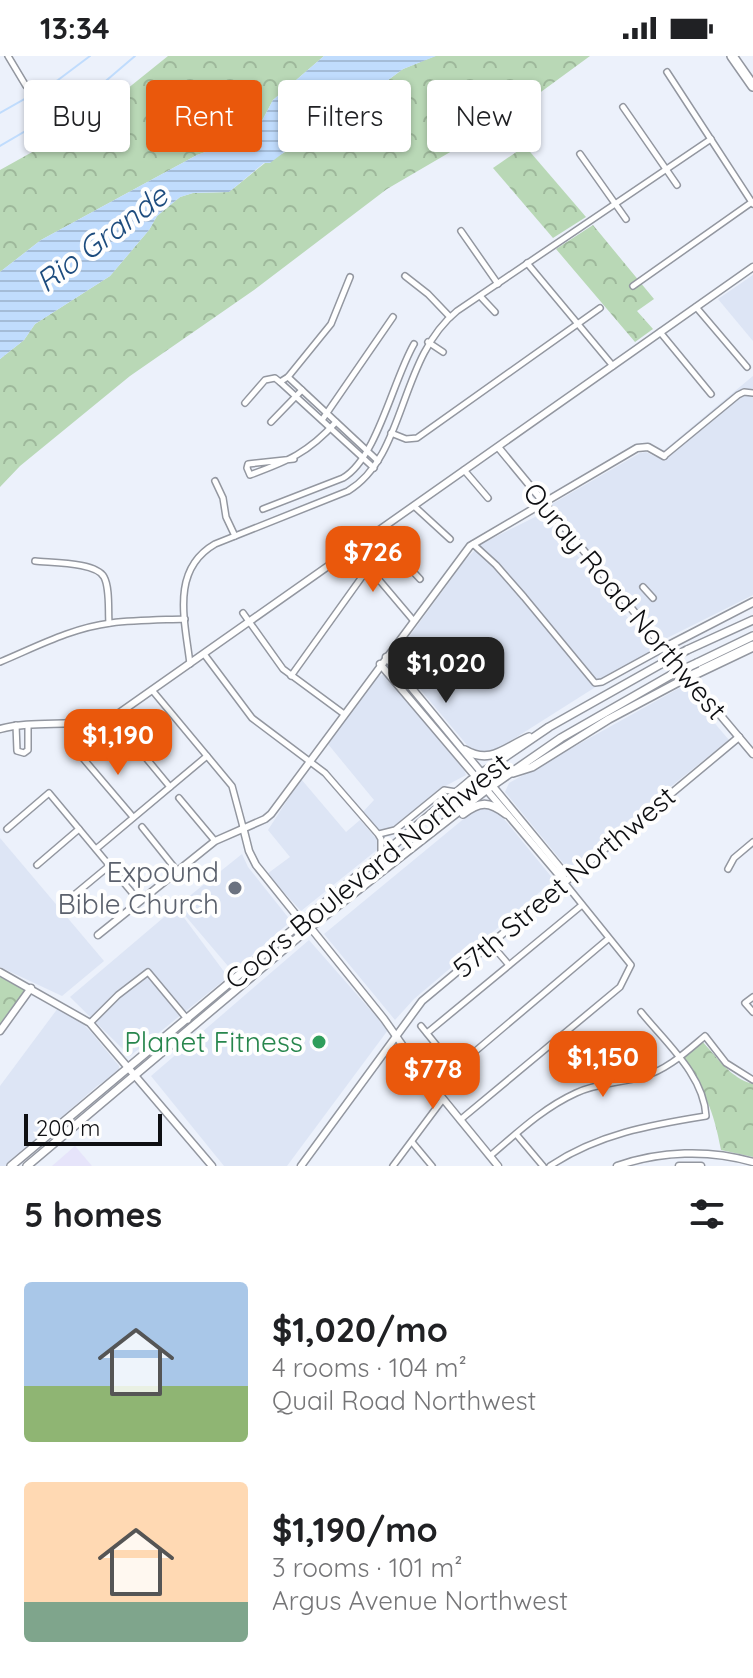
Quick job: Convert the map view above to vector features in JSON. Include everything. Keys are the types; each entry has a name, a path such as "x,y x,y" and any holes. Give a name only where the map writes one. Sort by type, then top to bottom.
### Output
{"highway":[{"path":"732,56 753,86"},
{"path":"688,677 753,646"}],"main road":[{"path":"664,648 753,602"},
{"name":"Coors Boulevard Northwest","path":"11,1166 483,771 549,727 687,650 753,619"},
{"name":"Coors Boulevard Northwest","path":"27,1166 310,927 486,790 589,721 671,675 753,636"},
{"path":"507,775 532,767 609,719 688,677"},
{"path":"465,750 476,757 490,757 549,727"},
{"path":"437,829 481,803 495,806 506,814"},
{"path":"310,927 336,891"},
{"path":"277,956 300,930 301,921"}],"street":[{"path":"8,56 24,83"},
{"path":"633,286 752,203 667,72"},
{"path":"623,107 677,185"},
{"path":"190,664 184,588 192,565 209,548 348,491 376,464 428,342 450,317 711,139"},
{"path":"580,154 626,219"},
{"path":"461,231 498,284"},
{"path":"527,263 613,366"},
{"path":"0,729 115,716 753,267"},
{"path":"405,276 450,317"},
{"path":"280,382 288,377 331,324 350,277"},
{"path":"480,296 495,312"},
{"path":"696,307 747,367"},
{"path":"391,433 406,439 417,438 600,308"},
{"path":"322,420 393,317"},
{"path":"660,332 711,394"},
{"path":"428,342 443,352"},
{"path":"263,509 343,478 366,455 402,365 414,344"},
{"path":"288,377 366,455"},
{"path":"245,403 265,380 275,378 376,464"},
{"path":"271,422 302,390"},
{"path":"98,935 215,841 271,814 472,544 640,447 651,448 664,456 738,395 753,393"},
{"path":"294,459 248,464 247,468 250,475 294,459 336,422"},
{"name":"Ouray Road Northwest","path":"498,447 753,754"},
{"path":"464,470 488,498"},
{"path":"215,481 235,536"},
{"path":"414,506 450,539"},
{"path":"376,532 420,579"},
{"path":"472,544 496,565 590,678 598,683 664,648"},
{"path":"353,549 413,620"},
{"path":"35,561 89,567 101,572 106,583 109,623"},
{"path":"291,676 369,567"},
{"path":"643,587 653,598"},
{"path":"243,613 283,669 344,714"},
{"path":"0,662 60,636 109,623 185,619"},
{"path":"395,645 398,671"},
{"path":"204,654 252,718 325,773 378,834 381,854"},
{"path":"386,657 475,777 631,965 620,987 460,1120"},
{"path":"380,664 483,771 562,870 564,882"},
{"path":"152,690 232,786 249,851 256,865 301,921"},
{"path":"16,725 17,751 24,753 28,750 28,724"},
{"path":"122,729 170,787"},
{"name":"57th Street Northwest","path":"301,1166 422,1001 739,737"},
{"path":"81,756 133,817"},
{"path":"96,849 207,756"},
{"path":"378,834 395,830 444,790 456,792"},
{"path":"7,829 49,793 139,901"},
{"path":"179,798 215,841"},
{"path":"142,827 178,872"},
{"path":"37,865 79,829"},
{"path":"728,869 734,858 753,842"},
{"path":"68,900 109,866"},
{"path":"427,1033 582,905"},
{"path":"310,927 498,1166"},
{"path":"433,1087 608,939"},
{"path":"491,944 509,965"},
{"path":"0,972 90,1023 212,1166"},
{"path":"90,1023 118,995 148,972 194,1027"},
{"path":"0,1031 31,988"},
{"path":"753,997 745,1003 753,1012"},
{"path":"550,1166 609,1135 706,1116 702,1092 641,1012"},
{"path":"421,1026 438,1047"},
{"path":"490,1156 561,1100 600,1084 642,1077 679,1058 705,1036 726,1063 753,1080"},
{"path":"596,1048 594,1056 600,1084"},
{"path":"393,1166 443,1099"},
{"path":"516,1134 543,1166"},
{"path":"411,1142 432,1166"},
{"path":"617,1166 651,1157 693,1153 723,1155 753,1162"},
{"path":"679,1166 701,1166"}],"shaded area":[{"path":"753,275 753,341 718,299"},
{"path":"753,376 753,595 665,639 622,593 552,509 552,504 640,453 646,452 656,457"},
{"path":"543,513 654,650 496,750 489,753 472,751 398,663 398,652 465,560 481,544"},
{"path":"385,674 463,767 466,775 438,790 395,828 382,831 375,828 362,813 374,800 328,744 374,678"},
{"path":"683,686 729,740 568,869 505,792 509,783"},
{"path":"301,779 346,832 360,820 380,843 378,849 301,911 267,874 290,857 268,830"},
{"path":"487,807 500,814 554,880 414,999 395,1020 324,934 472,812"},
{"path":"0,838 104,961 62,996 0,967"},
{"path":"242,854 248,867 291,921 233,972 177,906"},
{"path":"176,907 228,977 130,1056 70,997"},
{"path":"309,940 388,1030 287,1166 224,1166 151,1076"},
{"path":"58,1008 74,1015 91,1032 119,1066 119,1072 97,1086 6,1166 0,1166 0,1086"},
{"path":"75,1146 92,1166 52,1166"}],"green space":[{"path":"168,56 324,56 296,80 278,80 278,96 262,121 262,80 146,80 146,152 205,152 41,240 0,272 0,170 32,152 130,152 130,87"},
{"path":"435,56 590,56 541,92 541,80 427,80 427,152 450,152 387,189 254,290 130,376 20,466 0,487 0,359 24,340 35,324 110,276 157,216 180,197 193,193 229,192 265,163 285,152 411,152 411,80 388,80 403,69"},
{"path":"516,152 530,152 586,217 553,238 493,168"},
{"path":"593,225 654,299 637,311 653,329 635,342 556,249"},
{"path":"0,977 25,990 0,1024"},
{"path":"702,1041 731,1072 753,1084 753,1157 721,1150 707,1101 682,1057"}],"water":[{"name":"Rio Grande","path":"324,56 436,56 403,69 388,80 296,80"},
{"name":"Rio Grande","path":"278,96 278,152 284,152 270,163 264,163 229,192 193,193 180,197 157,216 110,276 35,324 24,340 0,359 0,272 41,240 197,155 205,152 262,152 262,121"}],"waterway":[{"path":"0,113 58,80 90,56"},
{"path":"0,146 94,91 135,56"}],"place":[{"name":"Expound Bible Church","path":"235,888"},
{"name":"Planet Fitness","path":"319,1042"}]}
